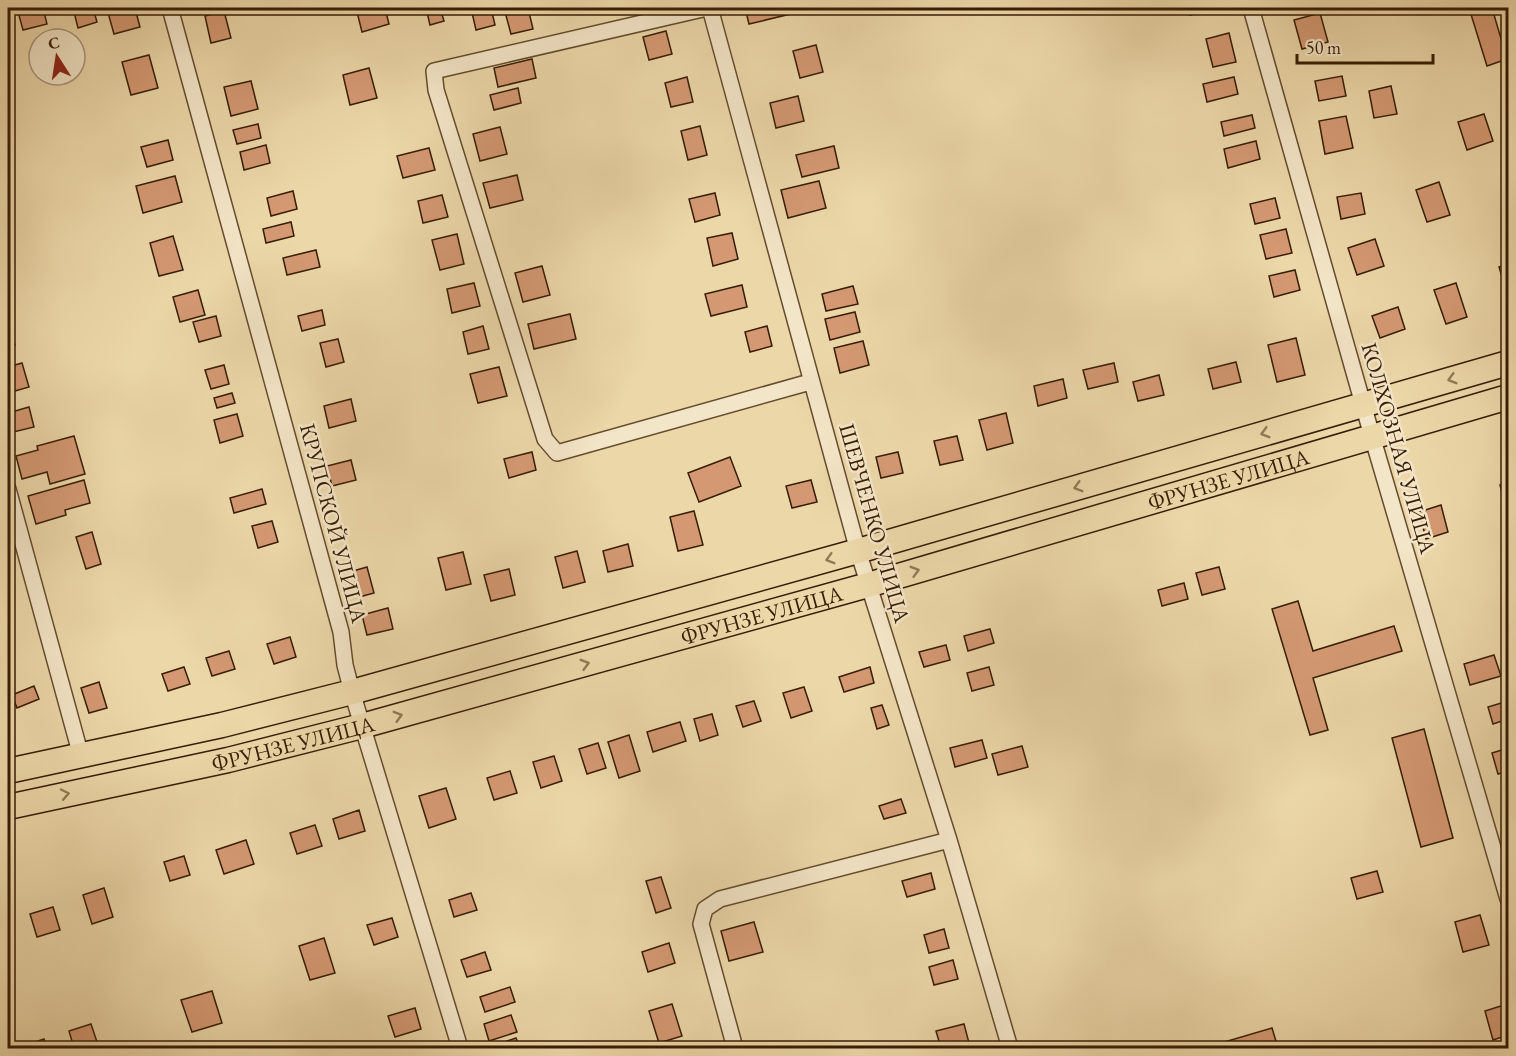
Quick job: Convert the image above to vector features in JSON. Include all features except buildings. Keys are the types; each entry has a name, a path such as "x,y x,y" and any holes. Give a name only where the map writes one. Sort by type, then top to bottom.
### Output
{"main road":[{"name":"ФРУНЗЕ УЛИЦА","path":"8,771 222,725 352,692 858,551 1509,363"},
{"name":"ФРУНЗЕ УЛИЦА","path":"8,807 228,760 362,726 868,585 1509,397"}],"street":[{"name":"КРУПСКОЙ УЛИЦА","path":"170,8 341,632 345,665 352,692 460,1048"},
{"name":"ШЕВЧЕНКО УЛИЦА","path":"708,8 858,551 949,840 1010,1048"},
{"path":"708,8 434,71 436,90 545,439 557,453 810,382"},
{"name":"КОЛХОЗНАЯ УЛИЦА","path":"1251,8 1372,436 1509,899"},
{"path":"8,489 81,756"},
{"path":"735,1048 701,924 705,909 720,898 949,840"}]}
